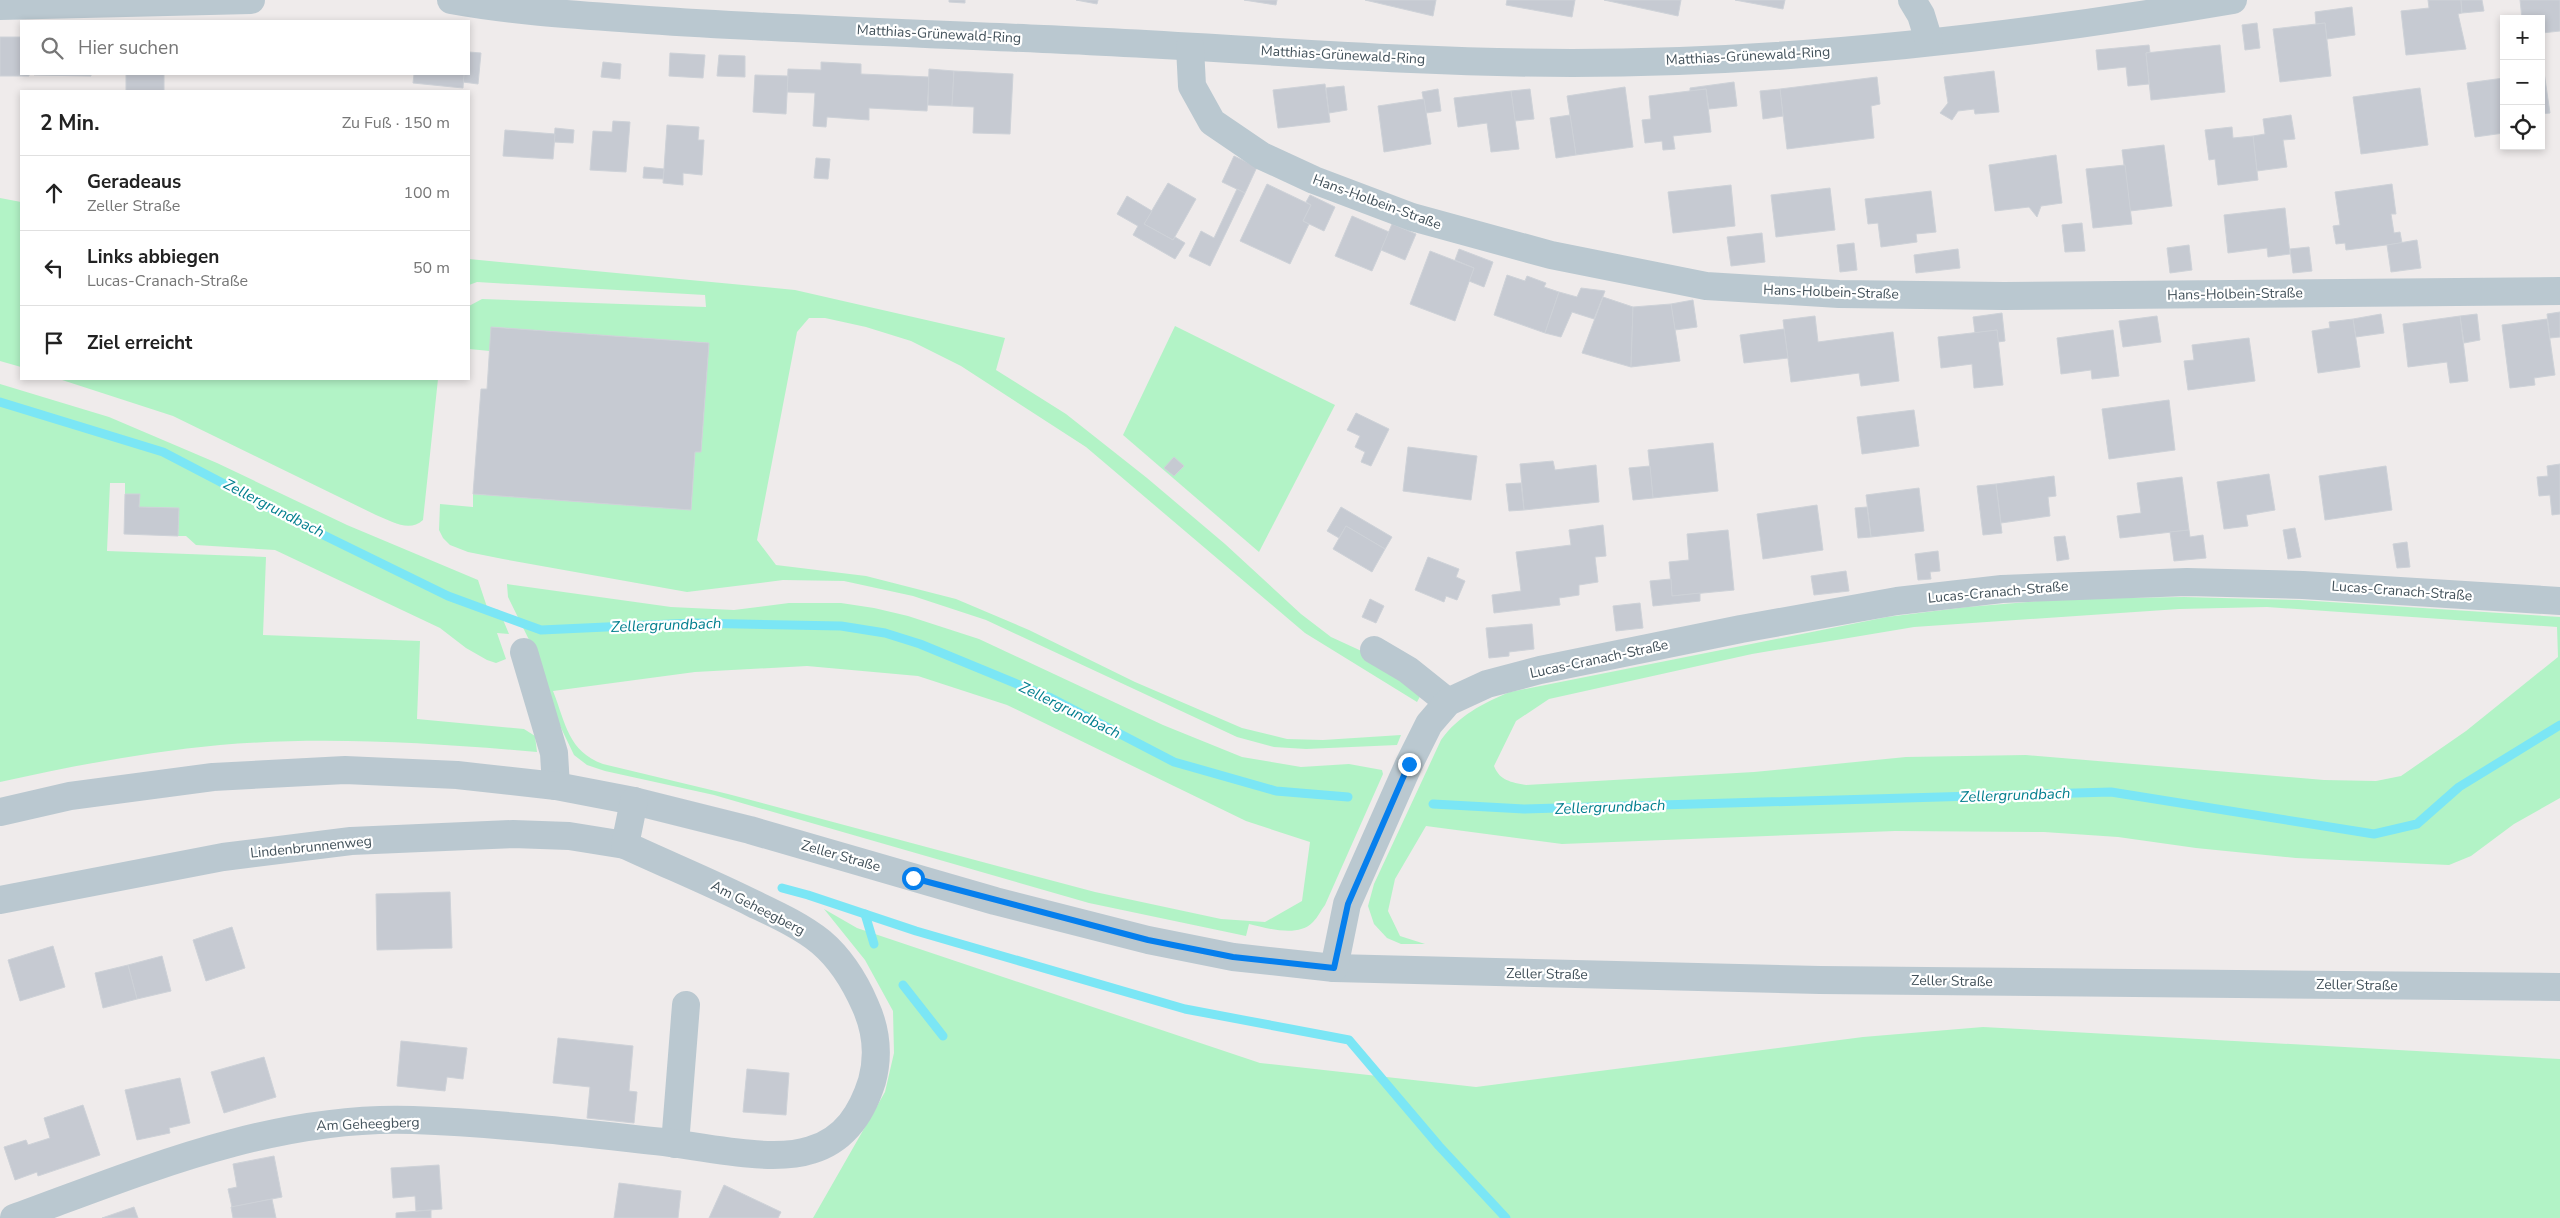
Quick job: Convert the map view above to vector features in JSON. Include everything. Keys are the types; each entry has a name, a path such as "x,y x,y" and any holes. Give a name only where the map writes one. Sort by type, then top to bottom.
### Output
{"street":[{"path":"0,6 251,0"},
{"name":"Matthias-Grünewald-Ring","path":"452,0 531,12 708,24 1385,58 1573,63 1837,52 2148,14 2233,0"},
{"path":"1912,0 1921,15 1929,41"},
{"name":"Hans-Holbein-Straße","path":"1190,47 1192,86 1212,122 1262,156 1314,180 1412,217 1551,255 1706,286 1839,294 2004,296 2560,291"},
{"name":"Lucas-Cranach-Straße","path":"1334,968 1351,895 1429,724 1448,702 1487,684 1525,674 1732,631 1897,601 2002,589 2187,582 2303,585 2560,600"},
{"path":"1374,650 1408,670 1448,702"},
{"path":"0,812 70,796 142,785 278,772 345,770 457,775 556,786 554,753 524,652"},
{"name":"Zeller Straße","path":"556,786 634,801 750,830 996,901 1148,940 1233,957 1334,968 1811,979 2560,987"},
{"path":"625,845 634,801"},
{"name":"Lindenbrunnenweg","path":"0,900 223,857 351,841 513,834 569,836 625,845"},
{"name":"Am Geheegberg","path":"14,1218 212,1148 274,1132 336,1122 409,1120 532,1127 749,1153 788,1155 822,1147 839,1137 855,1119 868,1092 874,1072 877,1045 871,1018 860,993 841,962 822,943 779,916 717,885 625,845"},
{"path":"675,1144 686,1005"}],"green space":[{"path":"0,198 20,202 20,367 0,361"},
{"path":"470,259 795,290 1005,338 996,370 1066,414 1147,478 1225,544 1301,614 1331,637 1368,654 1423,691 1417,702 1305,633 1086,447 961,366 911,341 866,327 825,318 809,318 797,332 757,540 776,565 866,576 956,599 1029,630 1135,682 1242,728 1287,739 1323,740 1401,735 1397,745 1306,749 1274,747 1237,737 986,620 913,596 844,581 783,580 687,592 503,559 468,552 450,545 443,538 439,530 440,504 473,507 473,494 691,510 695,452 701,452 709,343 492,327 490,351 470,349 470,305 482,299 706,307 705,295 477,282 470,285"},
{"path":"1175,326 1335,405 1259,552 1123,435"},
{"path":"62,380 438,380 423,520 412,526 394,523 173,416"},
{"path":"0,384 109,417 217,463 347,525 478,580 487,607 499,610 509,634 497,633 506,659 496,663 466,648 440,628 275,550 196,545 186,536 178,536 179,508 139,507 140,494 125,494 125,483 110,483 107,551 266,557 263,635 420,641 417,719 524,729 535,736 537,752 379,742 260,742 192,748 137,756 0,782"},
{"path":"507,584 671,607 734,610 789,603 841,603 874,608 908,616 979,639 1163,725 1242,757 1301,767 1349,764 1382,770 1383,774 1325,905 1315,920 1307,927 1291,931 1249,924 1246,936 1089,903 714,795 605,771 587,765 574,755 550,705 535,652 508,597","holes":["807,666 918,676 1007,705 1246,821 1310,842 1302,901 1265,922 1221,919 1095,892 728,794 603,764 582,752 575,744 565,725 553,691 695,672"]},
{"path":"2184,597 2299,600 2560,617 2560,798 2514,824 2471,856 2449,865 2296,858 2196,848 2118,837 2044,832 1895,831 1562,844 1426,826 1395,879 1388,911 1400,936 1425,944 1401,944 1387,938 1374,924 1368,906 1374,884 1441,740 1463,717 1490,701 1510,692 1887,617 1967,607 2063,599","holes":["2267,607 2557,627 2558,657 2466,731 2401,776 2376,781 2324,780 2026,755 1906,757 1754,772 1526,785 1503,778 1494,766 1516,721 1549,699 1752,654 1914,627 2179,609"]},
{"path":"824,909 857,928 1260,1063 1476,1087 1863,1037 1983,1027 2560,1059 2560,1218 813,1218 885,1092 894,1053 893,1011 865,960"}],"building":[{"path":"949,0 965,0 965,3 949,2"},
{"path":"1076,0 1098,0 1097,4"},
{"path":"1244,0 1277,0 1276,5"},
{"path":"1365,0 1436,0 1433,16"},
{"path":"1507,0 1575,0 1572,17 1506,5"},
{"path":"1604,0 1681,0 1678,16"},
{"path":"1735,0 1785,0 1783,9"},
{"path":"2428,0 2461,0 2462,13 2458,14 2466,49 2406,55 2401,11 2429,8"},
{"path":"2461,0 2482,0 2484,11 2462,13"},
{"path":"2520,0 2560,0 2560,31 2545,33 2545,15 2522,15"},
{"path":"2352,7 2355,35 2327,39 2325,23 2316,24 2315,12"},
{"path":"2257,23 2260,48 2245,50 2242,25"},
{"path":"2325,23 2331,76 2280,82 2273,29"},
{"path":"0,37 20,37 20,75 29,76 0,76"},
{"path":"2149,45 2150,52 2146,53 2149,84 2128,86 2126,67 2098,70 2096,50"},
{"path":"2220,45 2225,92 2151,100 2146,53"},
{"path":"470,52 481,53 478,84 463,82 464,75 470,75"},
{"path":"670,53 705,55 703,78 669,76"},
{"path":"719,55 745,56 745,77 717,76"},
{"path":"603,62 621,64 620,79 601,77"},
{"path":"821,62 861,64 861,74 929,77 927,111 869,108 869,120 827,117 826,127 813,126 815,93 787,92 788,69 821,70"},
{"path":"929,69 954,71 952,106 928,105"},
{"path":"954,71 1013,74 1010,134 973,133 974,107 952,106"},
{"path":"1994,71 1999,112 1975,114 1974,109 1958,111 1952,120 1940,113 1948,103 1944,77"},
{"path":"34,75 91,75 91,76"},
{"path":"126,75 164,75 164,90 126,90"},
{"path":"414,75 464,75 463,88 413,83"},
{"path":"755,75 788,76 786,114 753,112"},
{"path":"1877,77 1880,104 1871,106 1874,138 1787,149 1780,89"},
{"path":"2500,79 2500,134 2475,137 2467,83"},
{"path":"2545,79 2550,113 2545,114"},
{"path":"1734,82 1737,106 1709,109 1706,89 1690,91 1690,88"},
{"path":"1325,84 1330,122 1278,128 1273,90"},
{"path":"1344,86 1347,110 1329,113 1326,88"},
{"path":"1625,87 1633,147 1576,155 1567,96"},
{"path":"2420,88 2428,145 2361,154 2353,97"},
{"path":"1438,89 1441,111 1426,113 1422,92"},
{"path":"1530,89 1534,119 1515,121 1511,91"},
{"path":"1706,89 1711,132 1673,136 1675,149 1663,150 1662,141 1645,143 1642,120 1651,119 1649,96"},
{"path":"1780,89 1783,116 1763,119 1760,91"},
{"path":"1511,91 1519,149 1491,152 1487,123 1458,127 1454,98"},
{"path":"1424,99 1431,144 1384,152 1378,106"},
{"path":"1570,115 1576,155 1556,158 1550,118"},
{"path":"2291,115 2295,139 2283,140 2287,167 2257,171 2253,136 2265,134 2263,119"},
{"path":"613,121 630,122 626,172 590,170 593,131 612,132"},
{"path":"667,125 699,127 698,140 704,140 702,175 683,173 683,185 663,183"},
{"path":"2232,127 2233,138 2253,136 2258,180 2218,185 2215,159 2209,160 2205,130"},
{"path":"555,128 574,130 573,143 554,142"},
{"path":"505,130 555,134 553,159 503,156"},
{"path":"2164,145 2172,206 2130,211 2122,150"},
{"path":"2056,155 2062,203 2041,206 2037,217 2029,207 1995,211 1989,165"},
{"path":"1234,156 1257,167 1245,193 1222,182"},
{"path":"816,158 830,159 828,179 814,178"},
{"path":"2125,165 2132,224 2093,228 2086,169"},
{"path":"644,167 664,169 663,179 643,178"},
{"path":"1168,183 1196,199 1173,240 1144,224"},
{"path":"1267,184 1311,205 1303,221 1309,224 1290,264 1240,241"},
{"path":"2392,184 2396,214 2391,214 2394,233 2400,232 2402,243 2346,250 2345,243 2336,244 2333,226 2340,225 2335,192"},
{"path":"1731,185 1735,226 1673,233 1668,192"},
{"path":"1830,188 1835,230 1776,237 1771,195"},
{"path":"1237,189 1245,193 1210,266 1189,256 1201,231 1214,238"},
{"path":"1931,191 1936,232 1916,234 1917,242 1881,247 1878,223 1868,224 1865,199"},
{"path":"1310,195 1335,207 1324,231 1303,221 1311,205 1306,202"},
{"path":"1127,196 1152,211 1144,224 1173,240 1175,237 1185,243 1175,259 1133,235 1138,226 1117,214"},
{"path":"2285,208 2290,254 2268,257 2267,248 2228,253 2224,215"},
{"path":"1352,216 1389,232 1372,271 1335,256"},
{"path":"2082,223 2085,251 2065,252 2062,225"},
{"path":"1392,224 1416,234 1405,260 1381,250"},
{"path":"1762,233 1765,262 1731,266 1727,237"},
{"path":"2417,240 2421,268 2391,272 2387,245"},
{"path":"1854,243 1857,270 1840,272 1837,245"},
{"path":"2189,245 2192,270 2170,273 2167,248"},
{"path":"2309,247 2312,271 2293,273 2290,249"},
{"path":"1459,249 1493,262 1484,287 1469,281 1474,268 1455,260"},
{"path":"1958,249 1960,268 1916,273 1914,255"},
{"path":"1430,251 1474,268 1455,321 1410,304"},
{"path":"1507,275 1525,281 1527,276 1546,283 1544,287 1559,292 1545,333 1494,315"},
{"path":"1581,288 1605,291 1594,319 1572,312 1561,337 1545,333 1559,292 1577,297"},
{"path":"1603,297 1633,307 1631,367 1582,353"},
{"path":"1693,300 1697,327 1675,330 1671,304"},
{"path":"1671,304 1680,361 1631,367 1633,307"},
{"path":"2560,312 2560,337 2550,338 2547,314"},
{"path":"2002,313 2005,341 1998,342 1997,330 1975,333 1973,317"},
{"path":"2381,314 2384,333 2356,337 2353,319"},
{"path":"2477,314 2480,340 2464,343 2460,316"},
{"path":"1815,316 1818,342 1893,332 1899,381 1861,386 1859,373 1791,382 1783,320"},
{"path":"2157,316 2161,342 2123,347 2119,321"},
{"path":"2460,316 2468,381 2450,383 2447,362 2408,367 2403,324"},
{"path":"2353,319 2360,367 2318,373 2312,331 2330,328 2329,322"},
{"path":"2547,319 2555,375 2534,378 2535,385 2510,388 2502,325"},
{"path":"491,327 709,343 701,452 695,452 691,510 473,494 481,389 487,389"},
{"path":"1784,329 1788,358 1744,363 1740,335"},
{"path":"1997,330 2003,385 1974,388 1972,364 1941,368 1938,337"},
{"path":"2113,330 2119,376 2092,379 2091,370 2061,374 2057,338"},
{"path":"2249,338 2255,381 2188,390 2184,361 2194,360 2192,345"},
{"path":"2169,400 2175,450 2109,459 2102,409"},
{"path":"1914,410 1919,446 1862,454 1857,417"},
{"path":"1356,413 1389,429 1371,466 1361,462 1365,452 1355,447 1360,436 1347,430"},
{"path":"1713,443 1718,491 1653,498 1648,450"},
{"path":"1408,447 1477,456 1471,500 1403,491"},
{"path":"1174,457 1184,466 1174,476 1164,468"},
{"path":"1553,461 1555,470 1596,465 1599,502 1524,510 1520,464"},
{"path":"2560,464 2560,514 2552,515 2550,495 2539,496 2537,477 2548,476 2547,466"},
{"path":"1650,466 1653,498 1633,500 1629,468"},
{"path":"2386,466 2392,510 2325,520 2319,476"},
{"path":"2269,474 2275,510 2246,515 2248,526 2224,529 2217,482"},
{"path":"2054,476 2056,496 2048,497 2050,516 2001,523 1996,484"},
{"path":"2182,477 2189,530 2120,538 2117,516 2141,513 2137,483"},
{"path":"1521,483 1524,510 1509,511 1506,484"},
{"path":"1996,484 2002,533 1983,535 1977,486"},
{"path":"1919,488 1924,531 1871,537 1866,495"},
{"path":"125,494 140,494 139,507 179,508 178,536 124,534"},
{"path":"1817,505 1823,550 1763,559 1757,514"},
{"path":"1341,507 1392,537 1385,549 1346,526 1339,538 1327,531"},
{"path":"1867,507 1871,537 1858,538 1855,508"},
{"path":"1603,525 1606,556 1595,557 1598,582 1579,585 1579,595 1559,598 1560,605 1494,613 1492,595 1521,591 1516,552 1571,545 1569,530"},
{"path":"1346,526 1385,549 1372,572 1333,549"},
{"path":"2295,528 2301,557 2288,559 2283,530"},
{"path":"1728,530 1734,590 1672,596 1669,562 1689,560 1687,534"},
{"path":"2189,530 2190,537 2203,535 2206,558 2174,561 2170,532"},
{"path":"2065,536 2069,559 2057,561 2054,537"},
{"path":"2407,542 2410,567 2397,568 2393,544"},
{"path":"1938,551 1940,571 1930,572 1931,579 1918,580 1915,554"},
{"path":"1428,557 1459,569 1456,577 1465,581 1457,600 1446,596 1444,602 1415,590"},
{"path":"1846,571 1849,591 1814,595 1811,576"},
{"path":"1671,579 1672,596 1700,593 1700,601 1653,606 1650,581"},
{"path":"1370,599 1384,606 1376,623 1362,617"},
{"path":"1640,603 1643,628 1616,631 1613,606"},
{"path":"1532,624 1534,649 1509,652 1509,656 1489,658 1486,628"},
{"path":"450,892 452,948 377,950 376,894"},
{"path":"232,927 245,968 206,981 193,940"},
{"path":"53,946 65,987 20,1001 8,960"},
{"path":"162,956 171,991 137,999 128,965"},
{"path":"128,965 137,999 103,1008 95,973"},
{"path":"558,1038 633,1046 629,1091 637,1092 634,1123 587,1118 590,1087 553,1083"},
{"path":"401,1041 467,1048 463,1079 447,1077 445,1091 397,1086"},
{"path":"264,1057 276,1097 224,1113 211,1072"},
{"path":"747,1069 789,1073 786,1115 743,1112"},
{"path":"180,1078 190,1123 169,1128 170,1133 137,1140 125,1090"},
{"path":"83,1105 100,1155 38,1176 37,1172 15,1180 4,1147 26,1140 28,1145 50,1138 44,1118"},
{"path":"274,1156 282,1197 232,1207 228,1189 237,1187 233,1164"},
{"path":"439,1165 442,1209 416,1211 415,1196 393,1198 391,1168"},
{"path":"619,1183 681,1191 678,1218 614,1218"},
{"path":"724,1185 781,1212 778,1218 709,1218"},
{"path":"272,1199 276,1218 233,1218 231,1207"},
{"path":"134,1207 138,1218 102,1218"},
{"path":"431,1210 431,1218 396,1218 396,1213"}],"waterway":[{"name":"Zellergrundbach","path":"0,402 163,452 305,526 448,596 541,630 693,623 841,626 885,633 920,644 1051,698 1174,762 1276,791 1348,797"},
{"name":"Zellergrundbach","path":"1433,804 1524,809 2111,792 2374,834 2417,824 2459,787 2560,725"},
{"path":"782,888 916,931 1185,1009 1349,1040 1439,1146 1506,1218"},
{"path":"865,914 874,944"},
{"path":"903,985 943,1036"}],"route":[{"path":"913,878 1148,940 1233,957 1334,968 1348,904 1409,764"}]}
